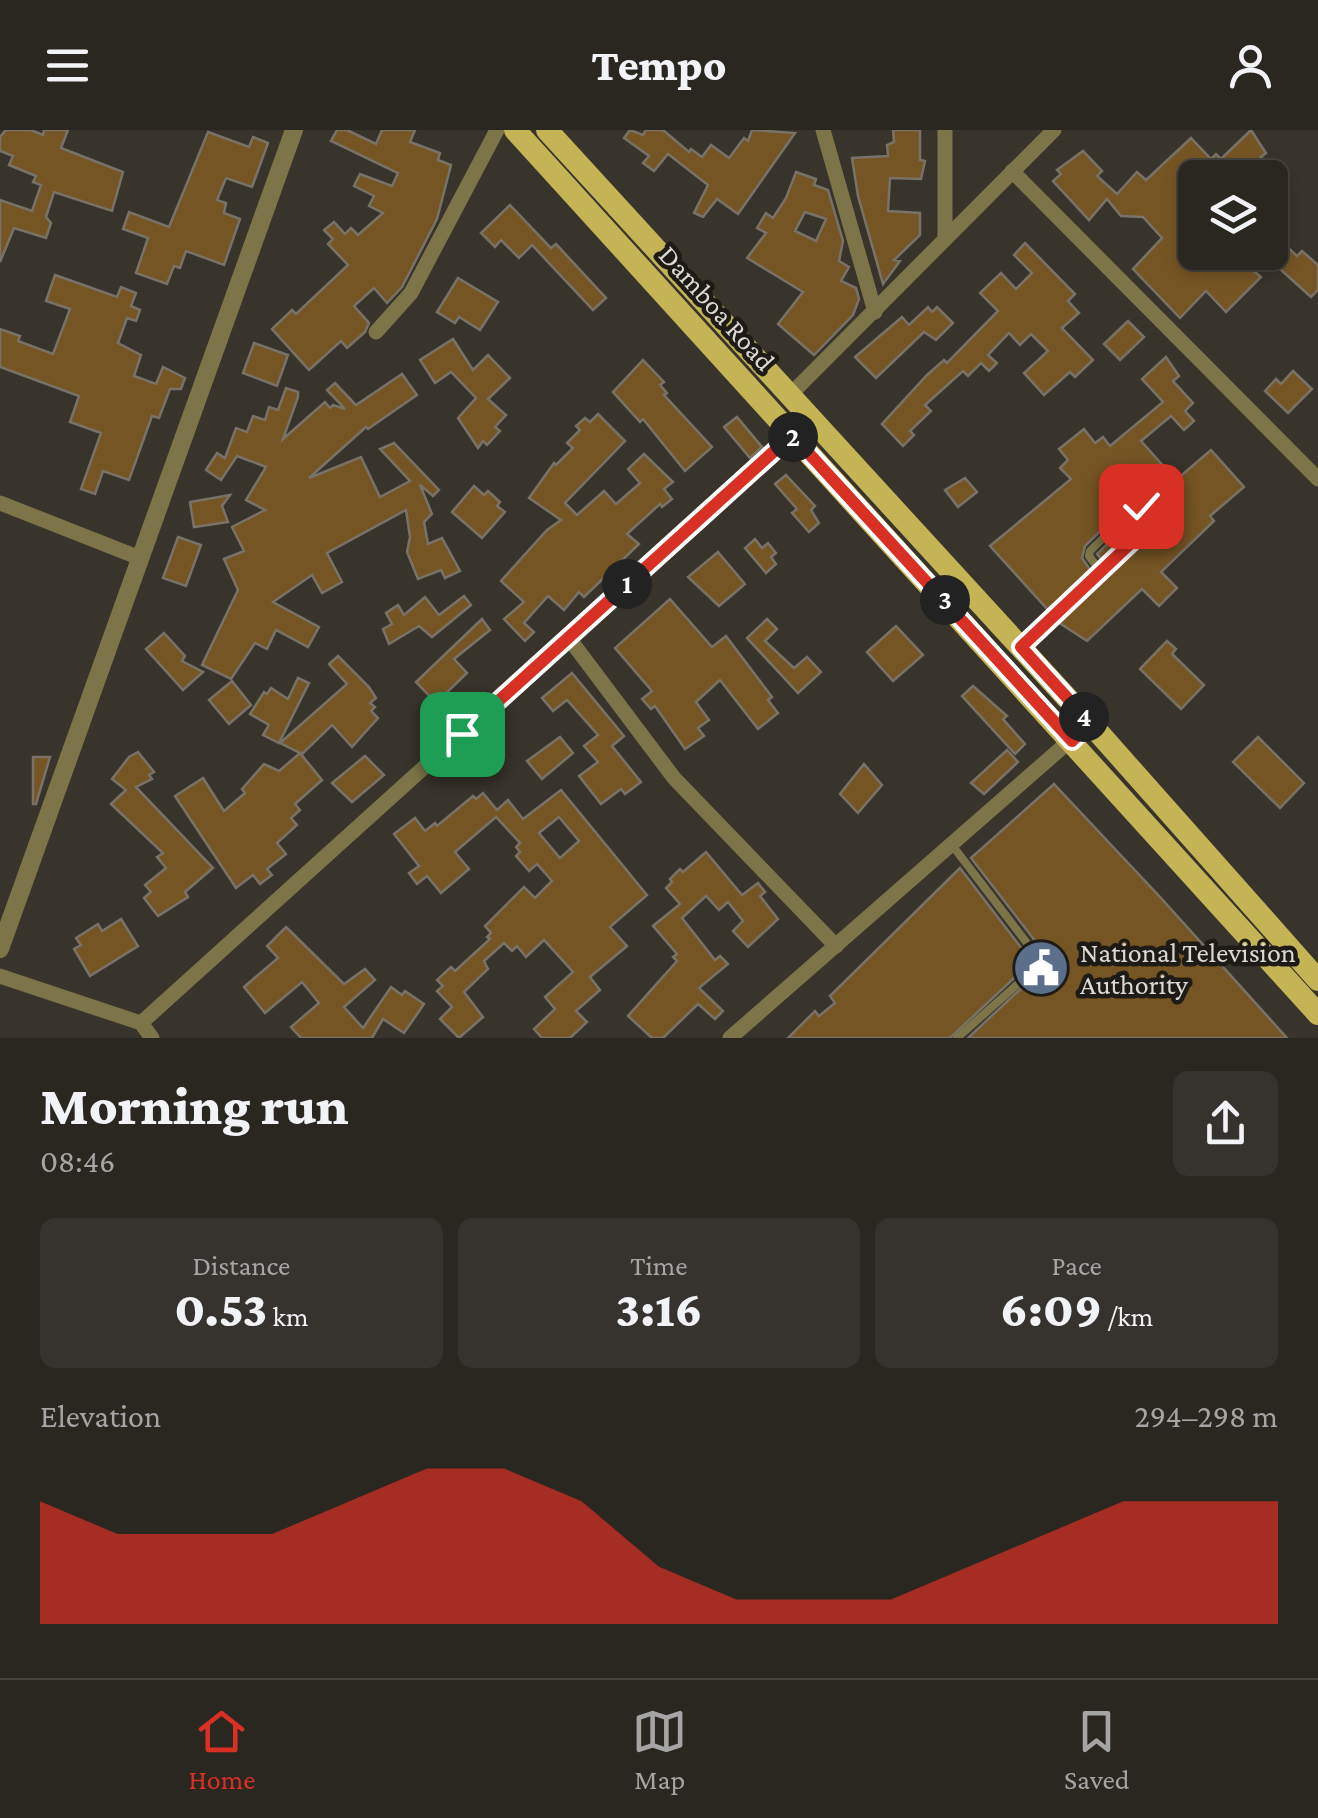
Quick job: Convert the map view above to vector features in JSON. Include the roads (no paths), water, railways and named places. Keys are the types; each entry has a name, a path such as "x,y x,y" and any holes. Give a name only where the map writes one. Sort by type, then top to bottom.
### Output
{"main road":[{"name":"Damboa Road","path":"515,130 1318,1014"},
{"name":"Damboa Road","path":"547,130 1090,723 1318,980"}],"street":[{"path":"0,949 294,130"},
{"path":"376,332 411,294 497,130"},
{"path":"823,130 875,312"},
{"path":"945,130 945,238"},
{"path":"788,397 1054,130"},
{"path":"1012,171 1318,479"},
{"path":"141,1023 792,435"},
{"path":"0,504 140,558"},
{"path":"568,637 674,778 836,946"},
{"path":"730,1038 1090,723"},
{"path":"0,976 141,1023 152,1038"}],"lane":[{"path":"1021,647 1101,572 1151,524 1141,506 1137,505 1090,551 1089,556 1101,572"},
{"path":"952,845 1033,950 1036,968 957,1038"}],"place":[{"name":"National Television Authority","path":"1041,968"}]}
